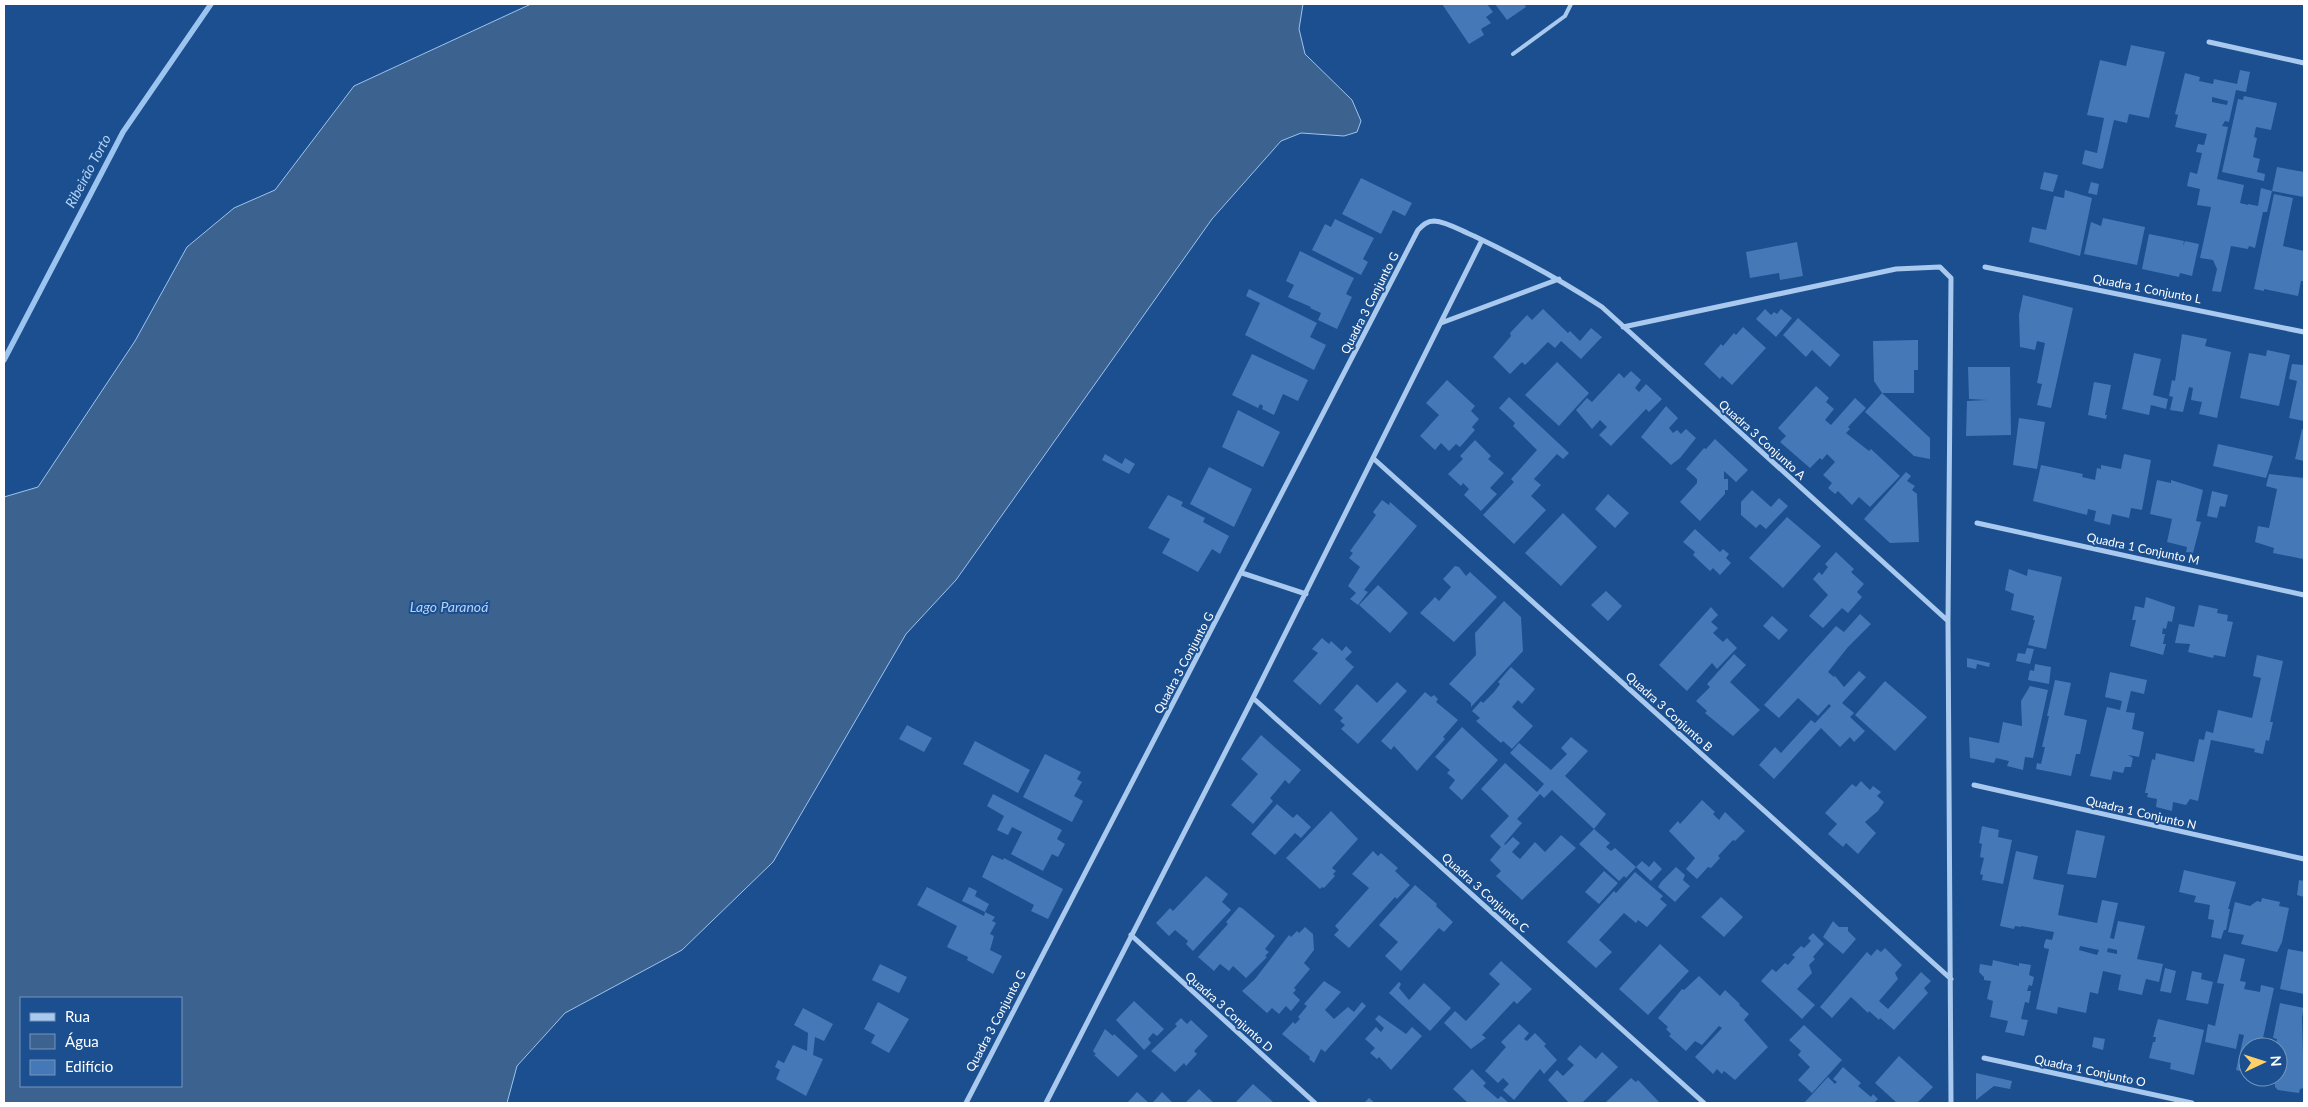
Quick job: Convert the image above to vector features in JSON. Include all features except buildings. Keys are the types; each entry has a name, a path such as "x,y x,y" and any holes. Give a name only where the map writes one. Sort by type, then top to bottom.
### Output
{"street":[{"path":"2209,42 2304,63"},
{"name":"Quadra 3 Conjunto A","path":"1418,230 1425,223 1433,221 1446,223 1559,278 1602,307 1948,621"},
{"name":"Quadra 3 Conjunto G","path":"966,1103 1418,230"},
{"path":"1046,1103 1130,935 1306,594 1482,240"},
{"path":"1623,328 1896,269 1940,267 1951,278 1948,621 1951,1103"},
{"name":"Quadra 1 Conjunto L","path":"1985,267 2304,332"},
{"path":"1441,323 1559,278"},
{"name":"Quadra 3 Conjunto B","path":"1374,459 1951,979"},
{"name":"Quadra 1 Conjunto M","path":"1977,523 2304,594"},
{"path":"1242,573 1306,594"},
{"name":"Quadra 3 Conjunto C","path":"1253,698 1704,1103"},
{"name":"Quadra 1 Conjunto N","path":"1974,785 2304,859"},
{"name":"Quadra 3 Conjunto D","path":"1130,935 1315,1103"},
{"name":"Quadra 1 Conjunto O","path":"1984,1058 2192,1103"}],"lane":[{"path":"1513,54 1565,16 1571,4"}],"water":[{"name":"Lago Paranoá","path":"531,4 1303,4 1299,29 1305,54 1352,100 1361,121 1357,132 1344,136 1301,133 1281,141 1212,219 956,580 906,634 773,862 682,950 565,1013 517,1066 507,1103 4,1103 4,497 38,487 135,341 187,247 234,208 275,190 354,86"}],"waterway":[{"name":"Ribeirão Torto","path":"4,360 123,132 211,4"}]}
